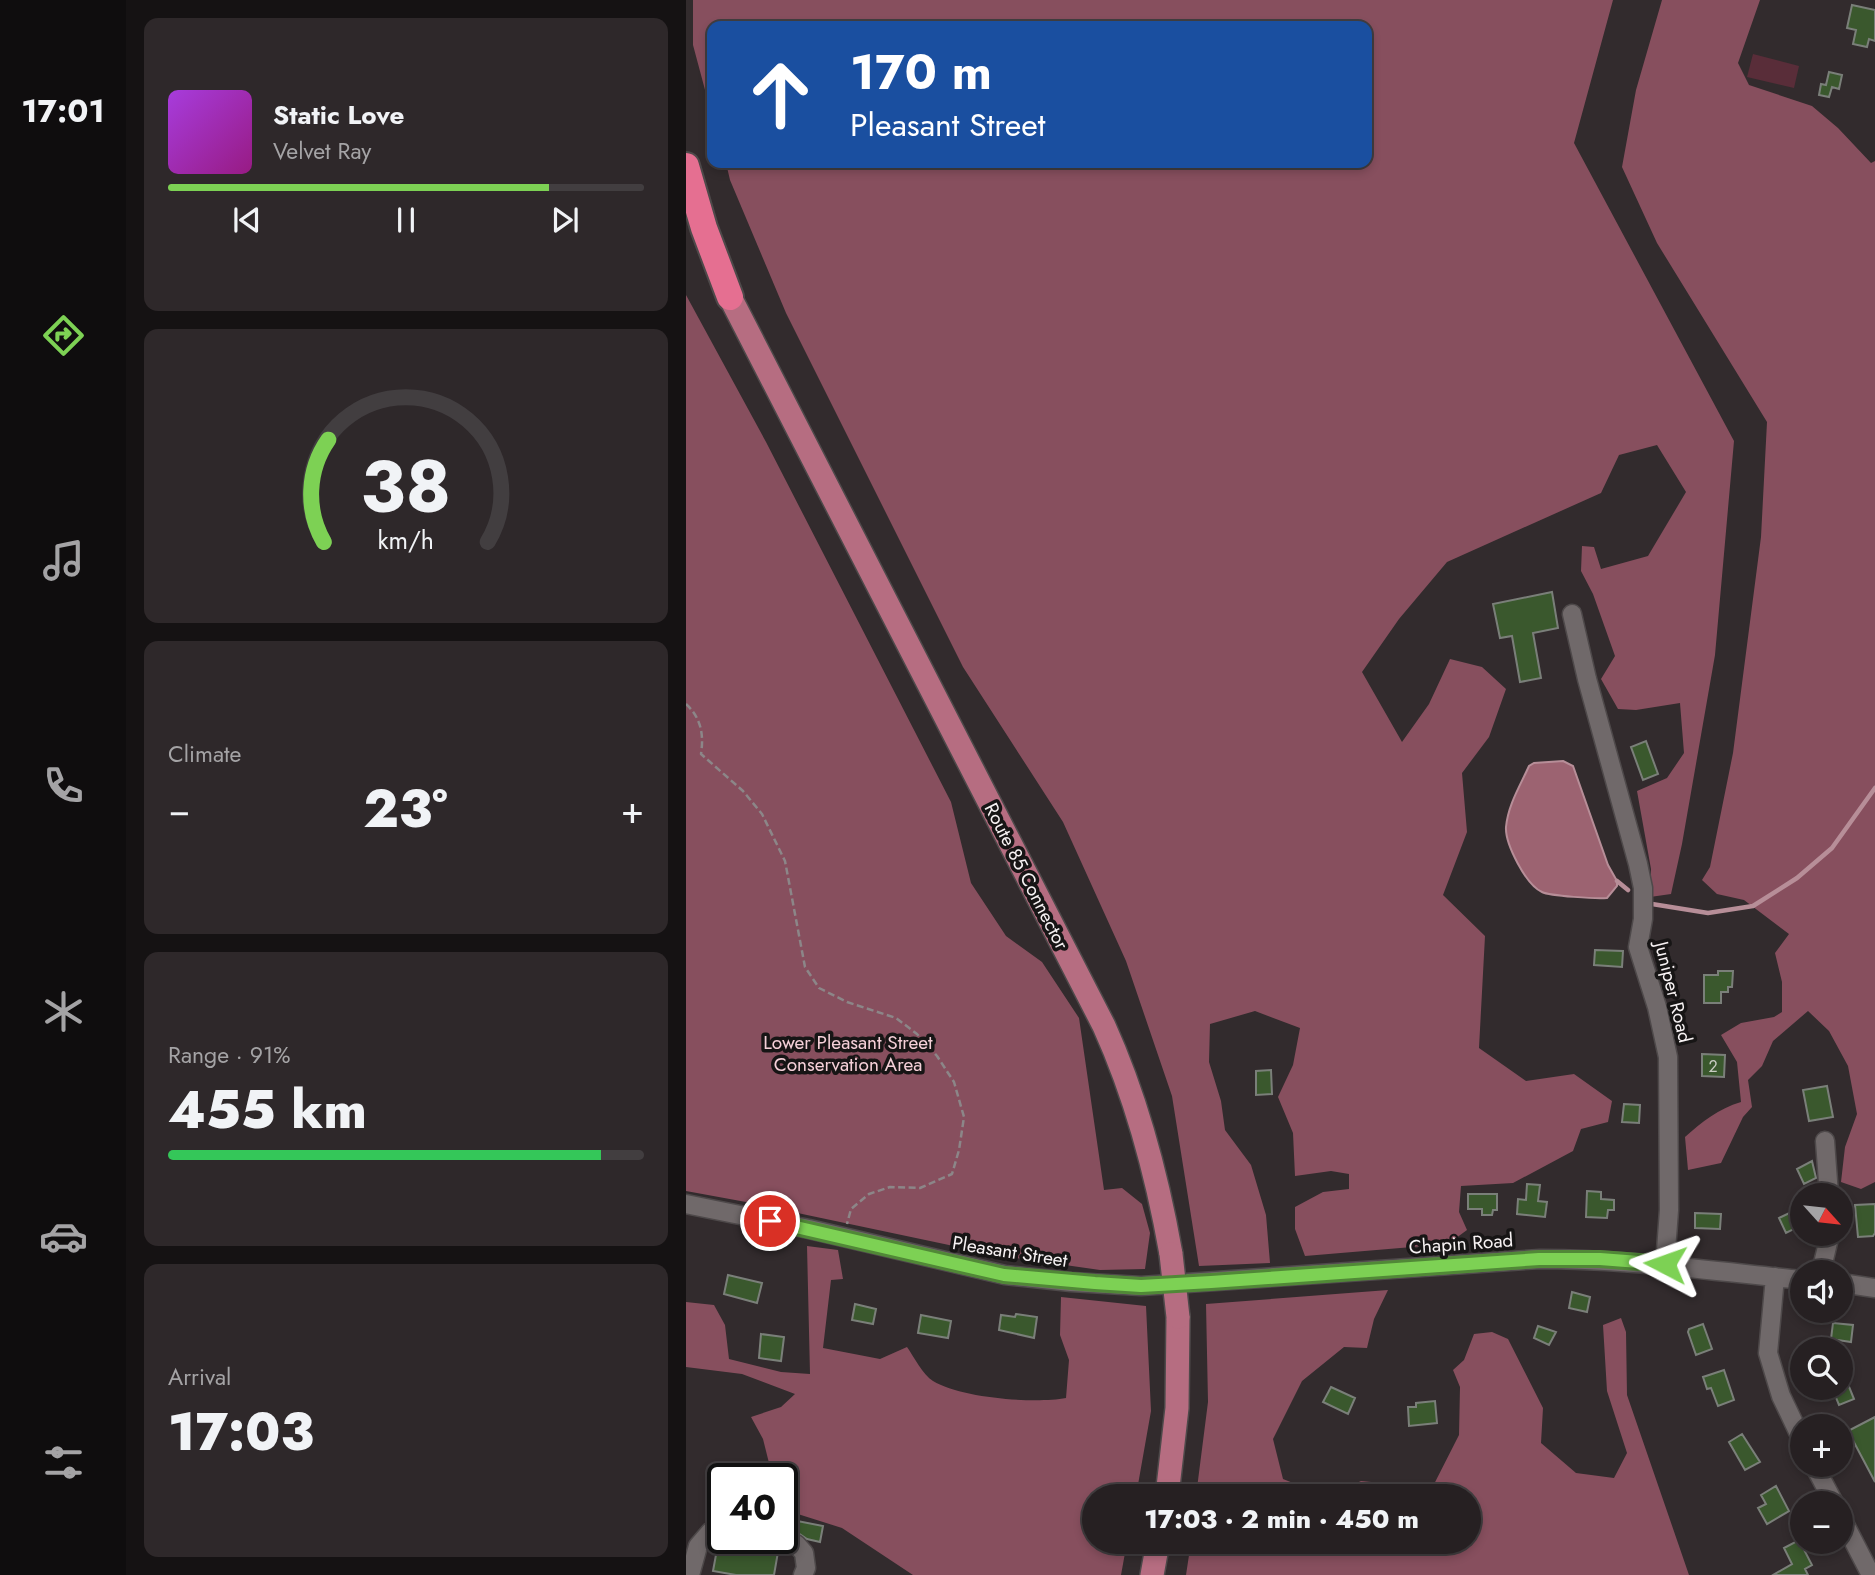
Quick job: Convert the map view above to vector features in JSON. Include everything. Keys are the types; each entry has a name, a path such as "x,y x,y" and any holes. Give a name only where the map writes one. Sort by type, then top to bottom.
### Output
{"highway":[{"name":"Route 85 Connector","path":"686,166 704,228 730,297"},
{"name":"Route 85 Connector","path":"686,218 730,297"}],"main road":[{"name":"Route 85 Connector","path":"730,297 1104,1026 1124,1073 1140,1119 1160,1194 1171,1254 1178,1317 1177,1408 1168,1484"},
{"path":"1152,1575 1156,1554"}],"street":[{"name":"Juniper Road","path":"1572,614 1587,680 1638,864 1643,888 1643,919 1638,947 1657,1007 1668,1057 1669,1210 1665,1264"},
{"path":"1825,1141 1828,1183"},
{"name":"Pleasant Street","path":"686,1204 1004,1275 1141,1286 1332,1273"},
{"name":"Chapin Road","path":"1332,1273 1539,1259 1600,1259 1790,1279"},
{"path":"1775,1277 1768,1353 1790,1414"},
{"path":"1853,1285 1875,1288"},
{"path":"693,1575 698,1546 707,1536"},
{"path":"1853,1540 1871,1575"},
{"path":"798,1546 804,1553 806,1568 803,1575"}],"path":[{"path":"686,704 697,714 703,738 701,754 743,790 762,814 785,861 805,967 819,988 847,1002 896,1018 923,1041 954,1082 964,1116 959,1150 951,1174 920,1188 890,1187 869,1194 851,1209 843,1237"}],"shaded area":[{"path":"1753,54 1799,66 1794,88 1747,77"},
{"path":"1563,761 1573,766 1608,865 1617,881 1617,886 1607,898 1542,892 1523,873 1509,843 1506,827 1509,811 1529,766 1534,763"}],"green space":[{"path":"693,0 1613,0 1574,143 1734,441 1715,655 1671,894 1650,897 1651,869 1637,791 1667,778 1684,753 1680,703 1636,710 1618,709 1601,679 1615,656 1593,594 1581,571 1582,546 1594,547 1601,569 1648,556 1686,492 1657,445 1619,455 1601,493 1447,562 1399,619 1362,672 1402,742 1429,704 1450,659 1482,667 1506,689 1489,737 1462,773 1467,832 1443,895 1485,936 1479,1048 1526,1081 1574,1074 1612,1101 1608,1122 1581,1129 1573,1151 1513,1183 1461,1186 1459,1212 1467,1230 1448,1244 1305,1256 1295,1229 1295,1207 1323,1192 1349,1189 1349,1174 1331,1171 1295,1176 1293,1133 1278,1097 1293,1065 1300,1028 1255,1011 1210,1024 1209,1062 1221,1101 1225,1130 1251,1165 1266,1215 1270,1263 1199,1266 1172,1096 1126,961 1063,822 963,667 786,313 727,168 1372,168 1372,21 707,21 707,97 693,45"},
{"path":"1662,0 1760,0 1738,63 1749,85 1812,106 1838,128 1871,163 1875,161 1875,1182 1861,1189 1853,1186 1853,1183 1841,1182 1845,1147 1857,1114 1848,1066 1829,1031 1808,1011 1773,1041 1762,1066 1748,1080 1752,1107 1743,1117 1721,1163 1688,1170 1685,1137 1711,1116 1741,1102 1737,1062 1721,1035 1741,1023 1774,1017 1782,1012 1782,982 1775,953 1789,934 1744,900 1717,894 1702,880 1710,867 1733,753 1761,537 1767,422 1657,243 1622,167 1636,90"},
{"name":"Lower Pleasant Street Conservation Area","path":"686,295 766,442 951,802 971,883 1006,936 1042,962 1079,1018 1104,1190 1122,1188 1142,1204 1150,1233 1145,1269 1100,1270 1001,1256 686,1191"},
{"path":"807,1246 838,1250 843,1279 831,1280 823,1348 880,1359 907,1347 929,1378 961,1392 1017,1400 1066,1398 1069,1360 1060,1335 1061,1297 1146,1306 1151,1411 1138,1484 1082,1484 1082,1554 1125,1554 1121,1575 913,1575 842,1528 798,1514 798,1463 769,1463 763,1439 751,1417 781,1407 795,1394 742,1374 686,1367 686,1302 714,1305 725,1325 729,1359 781,1372 810,1374"},
{"path":"1388,1290 1374,1319 1367,1348 1344,1347 1302,1381 1273,1439 1283,1479 1296,1484 1198,1484 1208,1402 1206,1304"},
{"path":"1621,1318 1626,1332 1627,1395 1689,1575 1186,1575 1189,1554 1481,1554 1481,1484 1434,1484 1459,1435 1460,1387 1453,1370 1464,1360 1474,1334 1492,1332 1508,1339 1543,1408 1541,1443 1576,1473 1614,1478 1627,1453 1607,1391 1603,1325"},
{"path":"1361,1481 1392,1484 1355,1484"}],"building":[{"path":"1852,5 1875,10 1875,41 1869,39 1867,47 1853,44 1856,30 1847,28"},
{"path":"1829,72 1842,75 1839,89 1832,87 1829,97 1819,95 1821,84 1826,85"},
{"path":"1552,592 1558,628 1533,633 1541,678 1520,682 1512,636 1500,638 1493,604"},
{"path":"1646,741 1658,774 1643,780 1631,747"},
{"path":"1595,950 1623,951 1622,967 1594,965"},
{"path":"1718,971 1733,971 1732,987 1728,987 1728,992 1721,992 1721,1003 1704,1003 1704,975 1718,975"},
{"path":"1702,1054 1725,1055 1724,1077 1702,1076"},
{"path":"1271,1070 1272,1094 1256,1095 1256,1071"},
{"path":"1827,1086 1833,1117 1809,1121 1803,1090"},
{"path":"1624,1104 1640,1105 1639,1123 1622,1122"},
{"path":"1812,1161 1816,1178 1804,1183 1797,1169"},
{"path":"1527,1184 1540,1185 1538,1201 1547,1202 1545,1217 1517,1214 1518,1199 1526,1200"},
{"path":"1587,1191 1601,1192 1601,1199 1614,1200 1614,1210 1608,1210 1607,1218 1586,1217"},
{"path":"1468,1194 1497,1194 1497,1210 1493,1210 1492,1215 1482,1215 1482,1209 1468,1209"},
{"path":"1875,1204 1875,1233 1873,1236 1858,1237 1855,1205"},
{"path":"1695,1213 1721,1214 1720,1229 1695,1228"},
{"path":"1790,1213 1790,1231 1786,1233 1779,1218"},
{"path":"728,1275 762,1283 757,1303 724,1294"},
{"path":"1572,1292 1590,1297 1587,1312 1569,1308"},
{"path":"855,1304 876,1309 873,1324 852,1320"},
{"path":"1016,1314 1037,1317 1034,1338 999,1330 1001,1315 1015,1317"},
{"path":"921,1315 951,1321 948,1338 918,1333"},
{"path":"1833,1323 1853,1325 1852,1337 1831,1337"},
{"path":"1703,1324 1712,1349 1696,1355 1688,1332 1689,1329"},
{"path":"1538,1326 1556,1332 1549,1345 1534,1338"},
{"path":"761,1334 784,1337 781,1361 759,1358"},
{"path":"1724,1370 1734,1400 1718,1406 1703,1377"},
{"path":"1331,1387 1355,1398 1348,1414 1323,1402"},
{"path":"1837,1400 1852,1400 1839,1405"},
{"path":"1435,1401 1437,1423 1409,1426 1408,1407 1416,1407 1416,1403"},
{"path":"1875,1417 1875,1482 1853,1440 1853,1428"},
{"path":"1742,1434 1760,1462 1745,1470 1729,1442"},
{"path":"1776,1486 1789,1511 1767,1524 1758,1508 1766,1504 1761,1495"},
{"path":"798,1521 823,1526 820,1542 807,1539 798,1533"},
{"path":"1790,1545 1790,1554 1806,1554 1812,1565 1805,1569 1808,1575 1773,1575 1792,1564 1784,1548"},
{"path":"716,1554 778,1554 774,1575 736,1575 713,1571"}],"waterway":[{"path":"1652,904 1708,913 1753,906 1797,878 1832,848 1875,788"},
{"path":"1617,881 1628,890"}],"route":[{"path":"770,1221 1004,1275 1141,1286 1539,1259 1600,1259 1665,1264"}]}
